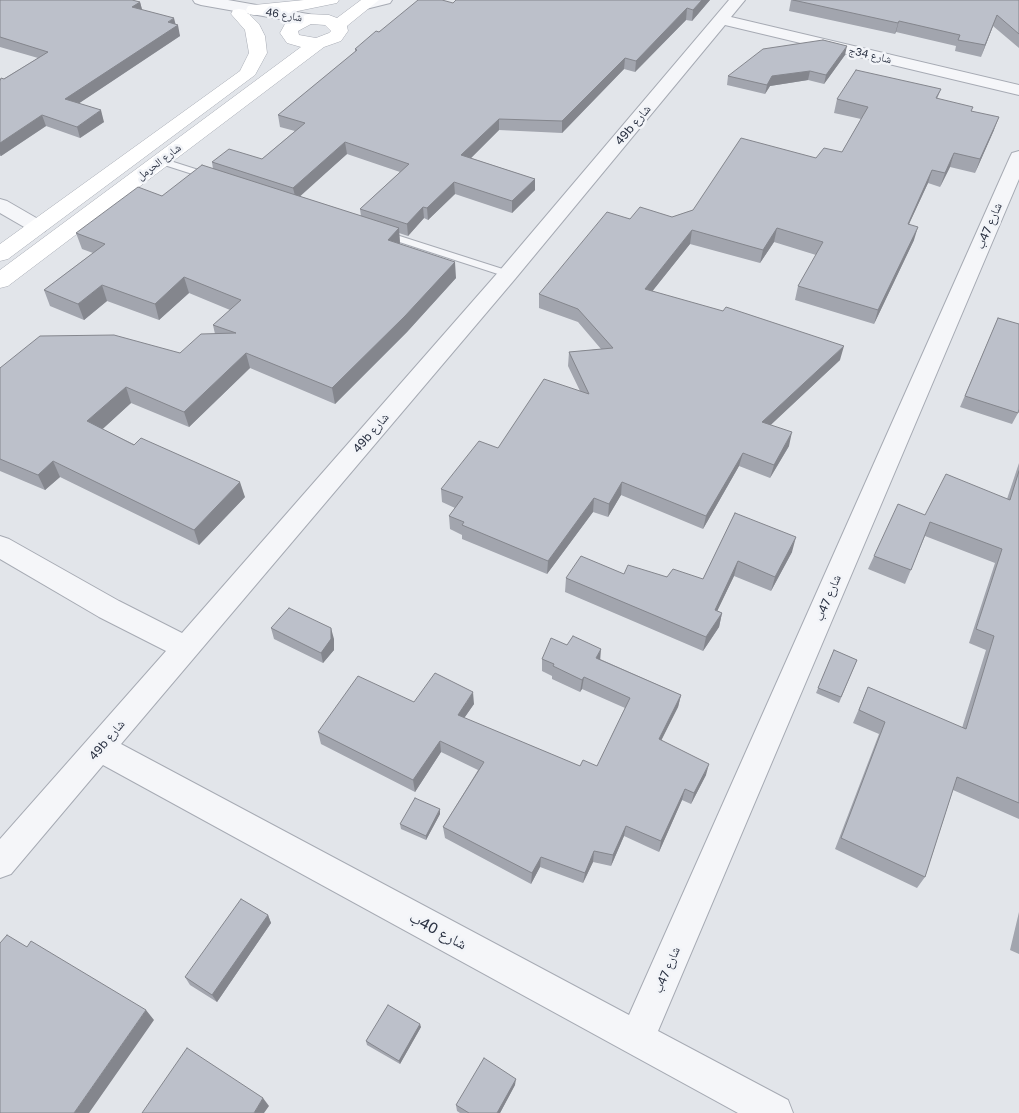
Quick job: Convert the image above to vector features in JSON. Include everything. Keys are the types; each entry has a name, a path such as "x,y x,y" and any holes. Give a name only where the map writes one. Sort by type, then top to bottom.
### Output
{"street":[{"name":"شارع 46","path":"201,0 246,12 312,19"},
{"path":"249,71 258,53 256,36 246,12 288,8 331,0"},
{"path":"312,19 342,0"},
{"path":"312,19 329,20 338,25 368,2 384,0"},
{"name":"49b شارع","path":"0,863 508,274 737,0"},
{"name":"شارع 46","path":"246,12 292,37"},
{"name":"شارع الحرمل","path":"0,254 249,71 292,37 291,28 312,19"},
{"name":"شارع 34ج","path":"721,19 1019,90"},
{"name":"شارع الحرمل","path":"0,282 318,43 335,37 340,31 338,25"},
{"path":"292,37 302,42 318,43"},
{"name":"شارع 47ب","path":"637,1039 1019,157"},
{"path":"0,205 38,226"},
{"path":"0,546 109,609 186,648"},
{"name":"شارع 40ب","path":"100,748 775,1113"}],"lane":[{"path":"161,161 217,179"},
{"path":"376,231 508,274"}],"building":[{"path":"0,0 132,0 140,2 132,7 174,18 168,22 178,25 65,99 101,110 77,127 42,115 0,143 1,78 4,79 48,52 0,37"},
{"path":"418,0 442,0 453,3 456,0 702,0 693,10 687,8 636,61 625,58 562,121 499,119 461,155 535,179 512,201 454,182 427,208 423,207 407,224 360,209 409,164 345,142 293,188 212,162 229,149 262,159 305,123 278,115 357,50 355,49 376,31 379,32"},
{"path":"793,0 1019,0 1019,34 997,15 985,45 958,40 960,35"},
{"path":"823,40 847,46 826,75 810,71 772,76 767,85 728,76 763,49"},
{"path":"856,70 941,89 936,98 973,107 971,111 999,117 980,159 954,153 945,173 932,170 908,224 918,227 878,310 798,286 823,242 777,228 763,250 692,230 645,289 723,311 726,307 844,346 762,422 792,432 774,465 743,453 706,516 622,482 609,504 594,498 548,561 462,525 464,522 449,516 463,497 441,489 479,441 498,448 544,379 589,394 569,352 613,348 578,309 539,294 607,212 630,219 640,207 672,217 693,210 741,138 816,158 824,148 842,152 868,107 837,99"},
{"path":"202,165 399,228 388,240 455,262 405,316 332,388 246,353 184,412 126,387 87,421 134,445 141,438 240,482 194,530 53,461 38,475 0,459 0,368 40,336 114,335 180,353 201,334 236,333 213,325 241,300 184,277 155,304 102,285 78,304 44,290 105,244 76,233 138,187 162,196"},
{"path":"998,318 1019,324 1018,413 965,396"},
{"path":"1019,471 1019,803 957,777 925,877 841,838 885,722 859,710 868,687 966,729 994,636 976,629 1002,549 930,522 911,570 874,556 898,504 925,515 946,474 1010,500"},
{"path":"735,513 796,537 775,577 738,561 715,610 722,613 706,637 566,578 581,556 624,574 628,565 667,577 673,569 703,579"},
{"path":"289,608 331,628 331,639 321,653 271,628"},
{"path":"573,636 601,649 596,658 681,695 659,739 709,764 694,793 685,789 661,841 626,826 613,855 594,851 585,873 541,857 532,873 443,827 484,762 440,741 413,780 318,732 358,676 414,702 435,673 473,692 458,715 580,766 583,760 597,766 630,698 584,677 582,680 542,659 551,638 567,645"},
{"path":"834,650 857,660 841,697 818,688"},
{"path":"415,798 440,809 426,836 400,824"},
{"path":"241,899 268,915 212,995 185,977"},
{"path":"7,935 27,947 31,941 146,1010 74,1113 0,1113 0,943"},
{"path":"388,1005 420,1024 399,1061 366,1041"},
{"path":"187,1048 263,1098 254,1113 142,1113"},
{"path":"484,1058 516,1079 497,1113 469,1113 456,1105"}]}
